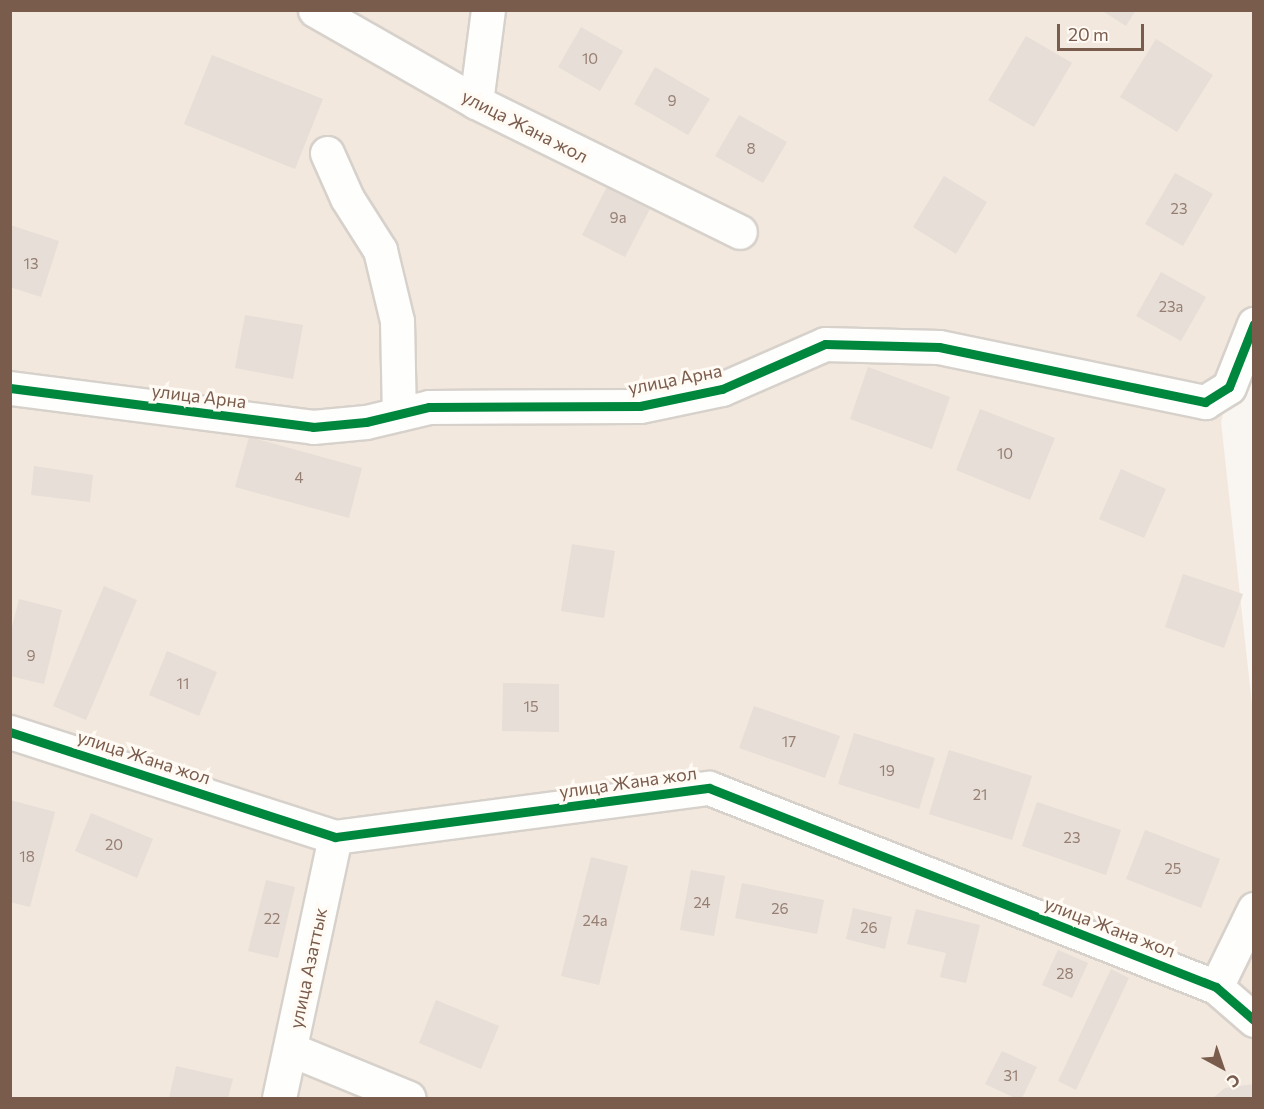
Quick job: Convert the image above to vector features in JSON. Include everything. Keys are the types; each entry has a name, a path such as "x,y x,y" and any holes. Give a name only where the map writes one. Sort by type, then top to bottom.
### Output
{"street":[{"name":"улица Жана жол","path":"315,10 476,102 740,232"},
{"path":"476,102 488,10"},
{"path":"327,153 347,198 380,250 397,321 399,414"},
{"name":"улица Арна","path":"10,388 313,427 366,422 429,407 640,406 722,389 825,344 939,346 1205,402 1229,387 1254,324"},
{"name":"улица Жана жол","path":"10,732 335,837 709,788 1216,987 1254,1020"},
{"name":"улица Азаттык","path":"279,1098 292,1050 335,837"},
{"path":"1216,987 1254,909"},
{"path":"292,1050 409,1098"}],"shaded area":[{"path":"10,11 1253,11 1253,300 1221,422 1254,723 1253,1098 11,1098"}],"building":[{"path":"1101,10 1136,10 1126,26"},
{"path":"581,27 623,51 600,91 558,67"},
{"path":"1026,36 1072,63 1034,127 988,100"},
{"path":"1156,39 1213,75 1177,132 1120,97"},
{"path":"212,55 323,99 295,169 184,124"},
{"path":"655,67 710,99 688,135 634,104"},
{"path":"739,115 787,142 763,183 715,156"},
{"path":"1175,173 1213,194 1183,246 1145,224"},
{"path":"944,176 987,202 956,254 913,227"},
{"path":"611,179 654,201 625,257 582,235"},
{"path":"10,225 59,241 41,297 10,287"},
{"path":"1161,272 1206,297 1181,341 1136,316"},
{"path":"245,315 303,325 293,379 235,368"},
{"path":"868,367 950,397 932,449 850,419"},
{"path":"980,409 1055,438 1030,500 956,470"},
{"path":"249,437 362,468 349,518 235,487"},
{"path":"34,466 93,475 90,502 31,495"},
{"path":"1121,469 1166,489 1144,538 1099,519"},
{"path":"572,544 615,551 604,618 561,611"},
{"path":"1183,574 1243,594 1224,648 1165,627"},
{"path":"104,586 137,600 86,720 53,706"},
{"path":"19,599 62,610 44,684 10,676 10,635"},
{"path":"167,651 217,672 199,716 149,695"},
{"path":"503,683 559,684 559,732 502,731"},
{"path":"754,706 840,736 825,778 739,748"},
{"path":"854,733 935,758 919,809 838,784"},
{"path":"949,750 1032,776 1012,840 929,814"},
{"path":"10,800 55,812 30,907 10,902"},
{"path":"1037,802 1121,830 1106,875 1022,846"},
{"path":"91,813 153,839 137,878 75,851"},
{"path":"1145,830 1220,859 1201,908 1126,879"},
{"path":"591,857 628,866 599,985 561,976"},
{"path":"691,870 725,876 714,936 680,930"},
{"path":"266,880 295,887 278,958 248,951"},
{"path":"742,883 824,900 817,934 735,918"},
{"path":"853,908 892,917 885,949 846,939"},
{"path":"916,909 980,925 966,983 940,977 946,953 907,944"},
{"path":"1058,950 1088,963 1072,998 1042,985"},
{"path":"1111,969 1129,978 1076,1090 1058,1081"},
{"path":"436,1000 499,1026 481,1069 419,1043"},
{"path":"1002,1051 1037,1067 1022,1098 1015,1098 985,1084"},
{"path":"176,1066 233,1079 228,1098 169,1098"},
{"path":"1254,1084 1254,1098 1213,1098 1225,1088"}],"cycle path":[{"path":"10,388 313,427 366,422 429,407 640,406 722,389 825,344 939,347 1205,402 1229,387 1254,324"},
{"path":"10,732 335,837 709,788 1216,987 1254,1020"}]}
